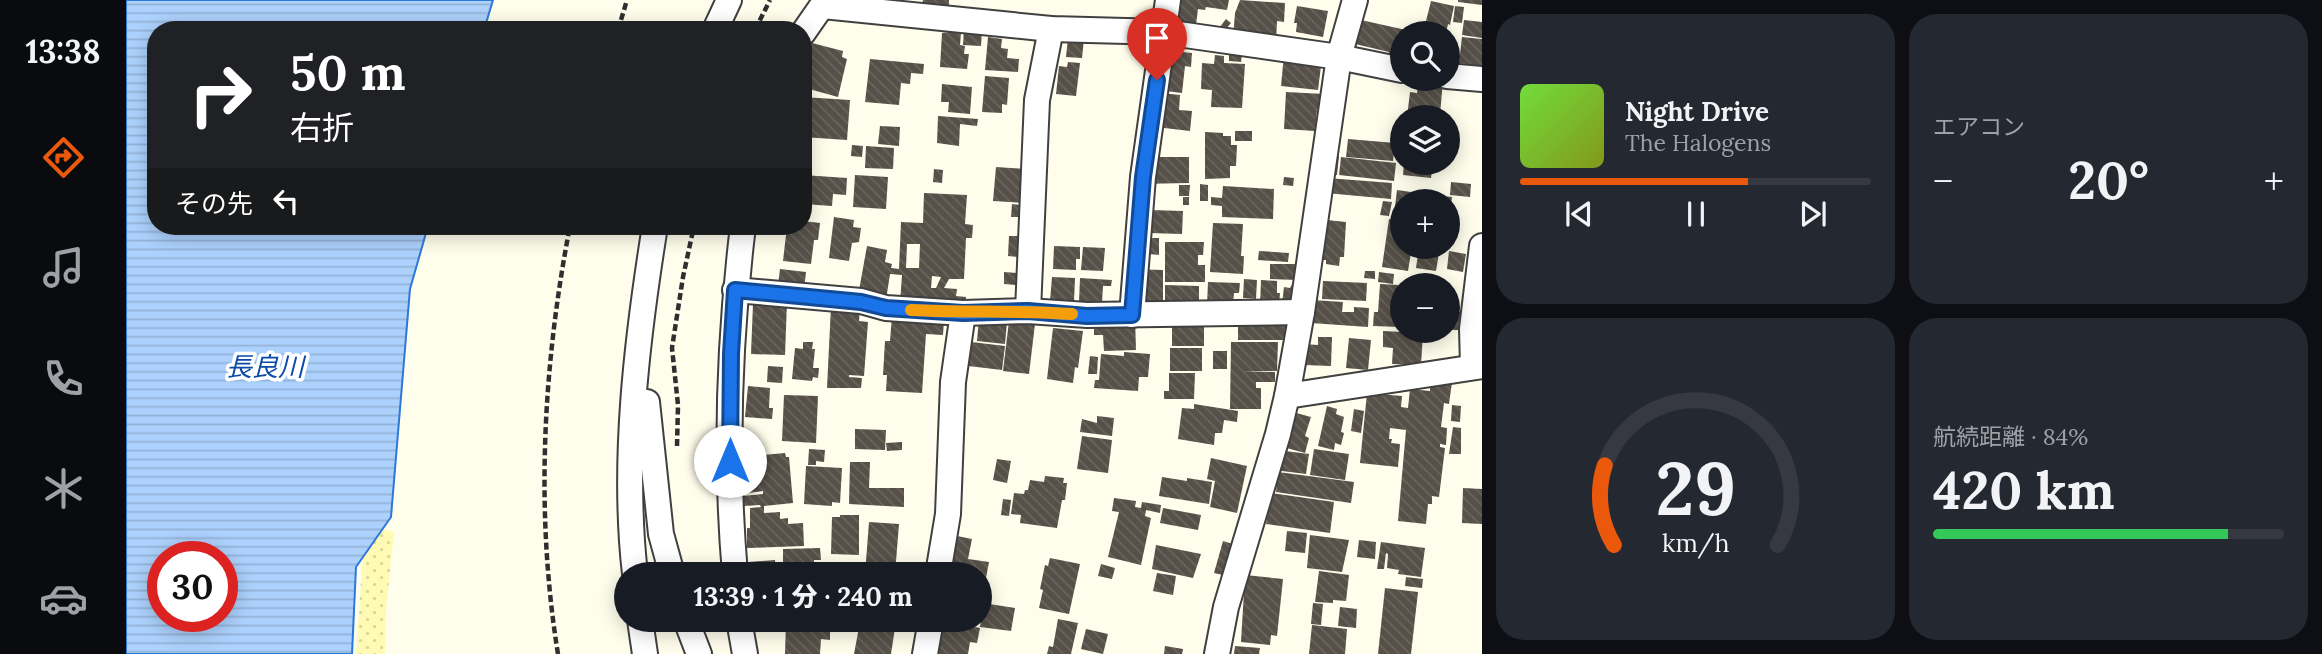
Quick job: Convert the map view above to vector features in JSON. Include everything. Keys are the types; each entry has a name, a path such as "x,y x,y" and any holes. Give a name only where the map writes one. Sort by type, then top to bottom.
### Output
{"street":[{"path":"719,21 729,0"},
{"path":"1132,315 1143,177 1168,0"},
{"path":"1217,654 1226,607 1287,396 1339,57 1355,0"},
{"path":"812,21 825,3 1051,29 1164,32 1339,57 1390,68"},
{"path":"1028,311 1037,100 1051,29"},
{"path":"1460,77 1482,79"},
{"path":"634,562 631,468 639,335 654,235"},
{"path":"734,562 730,501 731,354 742,235"},
{"path":"1287,396 1478,366 1472,329 1482,246"},
{"path":"735,290 861,302 886,308 963,313 1028,311 1087,316 1302,312"},
{"path":"940,562 948,514 953,382 963,313"},
{"path":"639,335 661,534 669,562"},
{"path":"642,632 645,654"},
{"path":"691,632 699,654"},
{"path":"741,632 745,654"},
{"path":"925,654 929,632"}],"path":[{"path":"621,21 627,0"},
{"path":"760,21 770,0"},
{"path":"558,654 545,535 547,407 562,267 568,235"},
{"path":"677,457 678,405 672,348 692,235"}],"sand":[{"path":"365,524 394,532 386,610 385,654 356,654"}],"water":[{"name":"長良川","path":"126,0 493,0 487,21 147,21 147,235 425,235 410,289 391,517 356,567 352,654 126,654"}],"building":[{"path":"923,0 949,0 949,8 922,6"},
{"path":"1162,0 1229,0 1227,10 1206,7 1205,10 1198,9 1195,33 1159,28"},
{"path":"1240,0 1285,3 1284,22 1277,21 1276,42 1233,38 1235,13"},
{"path":"1482,0 1482,5 1458,2"},
{"path":"1431,1 1454,6 1451,21 1426,21"},
{"path":"1297,6 1328,11 1323,37 1296,32 1297,23 1294,23"},
{"path":"1455,6 1464,7 1462,23 1453,21"},
{"path":"1226,19 1231,23 1221,35 1216,32"},
{"path":"1361,20 1390,26 1390,55 1389,52 1355,44"},
{"path":"1464,20 1482,22 1482,38 1462,35"},
{"path":"964,28 982,30 981,46 963,45"},
{"path":"942,33 961,33 960,45 965,46 964,54 969,54 967,69 940,67"},
{"path":"988,37 1002,39 1001,48 1008,49 1007,58 1019,59 1018,72 985,70"},
{"path":"1462,37 1482,39 1482,66 1460,63"},
{"path":"1068,38 1084,39 1082,58 1066,57"},
{"path":"812,43 843,51 842,57 847,59 838,97 812,90"},
{"path":"1173,51 1192,53 1191,67 1185,66 1182,93 1149,89"},
{"path":"1229,53 1242,54 1241,62 1229,61"},
{"path":"1215,55 1224,56 1224,63 1245,64 1242,108 1211,107 1212,90 1201,89 1202,63 1214,64"},
{"path":"1284,55 1322,58 1318,90 1281,86"},
{"path":"870,59 924,64 923,74 911,73 910,84 901,83 899,105 865,102"},
{"path":"1068,62 1080,63 1076,96 1056,94 1059,66 1067,67"},
{"path":"985,76 1009,78 1007,105 1002,104 1002,113 982,112"},
{"path":"942,84 972,87 970,114 948,112 949,102 941,102"},
{"path":"1442,91 1441,105 1408,105 1410,92"},
{"path":"1151,92 1180,95 1179,110 1192,111 1190,131 1147,126"},
{"path":"1286,92 1324,94 1323,109 1317,109 1315,131 1284,129"},
{"path":"812,98 850,100 847,140 812,138"},
{"path":"938,116 978,119 977,126 960,124 959,146 937,143"},
{"path":"880,126 900,127 899,146 878,144"},
{"path":"1235,131 1252,131 1252,141 1235,141"},
{"path":"1205,132 1231,136 1231,145 1237,145 1236,166 1230,166 1230,178 1205,179"},
{"path":"1348,139 1390,143 1390,161 1346,157"},
{"path":"852,145 863,146 862,157 851,156"},
{"path":"866,146 894,148 893,169 865,168"},
{"path":"1330,156 1339,156 1337,175 1328,174"},
{"path":"1156,157 1189,157 1189,183 1139,184"},
{"path":"1341,157 1390,162 1390,175 1395,175 1394,181 1339,175"},
{"path":"996,167 1027,169 1024,203 993,201"},
{"path":"934,169 943,170 942,183 933,182"},
{"path":"855,175 888,177 886,209 853,207"},
{"path":"1403,175 1431,175 1431,178"},
{"path":"812,176 847,178 846,195 833,194 832,206 812,205"},
{"path":"1284,177 1294,178 1293,186 1283,185"},
{"path":"1327,178 1392,183 1390,199 1326,193"},
{"path":"1451,182 1471,184 1470,197 1460,196 1460,189 1450,189"},
{"path":"1200,184 1208,185 1208,201 1200,201"},
{"path":"1179,185 1190,185 1189,196 1179,196"},
{"path":"1223,186 1274,189 1273,219 1222,217 1222,206 1211,205 1211,197 1222,198"},
{"path":"924,193 967,195 965,224 973,225 972,238 966,238 964,279 949,279 944,288 957,289 956,296 966,297 965,306 900,303 902,275 890,274 886,300 858,296 867,246 887,250 885,262 892,264 891,268 899,269 901,222 923,223","holes":["907,244 920,244 919,268 906,268","932,276 941,277 936,288 931,288"]},
{"path":"1183,197 1189,197 1189,205 1183,205"},
{"path":"1383,201 1390,202 1389,216 1380,215"},
{"path":"1012,204 1021,205 1020,217 1011,217"},
{"path":"1150,210 1183,211 1182,234 1149,233"},
{"path":"834,217 854,220 853,227 861,228 859,242 852,243 849,261 829,258"},
{"path":"1390,219 1390,259 1410,259 1408,271 1382,267"},
{"path":"1327,220 1346,222 1344,257 1340,257 1339,266 1326,264 1326,260 1321,260"},
{"path":"812,222 820,223 818,240 814,240 811,264 783,261 786,235 812,235"},
{"path":"1213,223 1243,224 1243,274 1210,272"},
{"path":"1009,236 1019,236 1018,257 1008,256"},
{"path":"1136,238 1159,238 1159,255 1149,254 1149,266 1135,265"},
{"path":"1165,242 1204,242 1203,255 1198,255 1198,265 1205,265 1205,282 1165,282"},
{"path":"1054,246 1080,247 1076,270 1053,269"},
{"path":"1083,247 1105,248 1103,271 1081,270"},
{"path":"1259,251 1289,253 1288,262 1258,260"},
{"path":"1460,253 1466,254 1463,272 1447,269 1448,259 1460,259"},
{"path":"1417,259 1438,259 1436,271 1416,268"},
{"path":"1270,264 1297,264 1297,280 1270,279"},
{"path":"780,269 806,272 804,289 778,285"},
{"path":"1127,269 1163,270 1163,304 1126,304"},
{"path":"1365,271 1375,271 1375,279 1364,278"},
{"path":"1004,272 1017,273 1016,285 1004,284"},
{"path":"1379,272 1390,273 1390,284 1378,282"},
{"path":"1052,277 1075,278 1074,302 1050,301"},
{"path":"1080,278 1112,280 1111,286 1103,286 1102,303 1079,302"},
{"path":"1244,279 1257,280 1256,299 1243,298"},
{"path":"1261,280 1277,281 1279,305 1260,305"},
{"path":"1294,281 1298,282 1296,299 1282,304 1284,287 1290,288"},
{"path":"1323,281 1367,283 1366,301 1322,299"},
{"path":"1208,282 1240,283 1239,293 1234,293 1233,305 1207,305"},
{"path":"1380,284 1390,284 1390,327 1373,326 1374,312 1378,312"},
{"path":"1165,285 1199,286 1199,306 1165,306"},
{"path":"1312,300 1343,302 1342,312 1354,312 1354,307 1369,308 1368,327 1311,323"},
{"path":"787,302 785,355 751,354 753,304"},
{"path":"831,306 860,307 859,321 868,322 864,376 849,375 862,378 861,388 827,388"},
{"path":"1238,315 1293,317 1292,340 1238,340"},
{"path":"892,316 944,320 943,335 926,334 922,393 886,391 887,375 883,375 885,341 890,341"},
{"path":"1172,316 1204,317 1204,346 1172,346"},
{"path":"979,318 1007,322 1005,344 977,341"},
{"path":"1135,318 1136,350 1104,351 1103,335 1094,335 1094,319"},
{"path":"1009,321 1035,324 1029,374 1003,371"},
{"path":"1053,328 1083,331 1073,383 1047,379"},
{"path":"1383,331 1390,331 1390,343 1422,343 1421,365 1392,364 1393,348 1383,347"},
{"path":"1318,337 1332,337 1331,366 1304,365 1304,344 1318,345"},
{"path":"1349,338 1371,340 1368,370 1346,368"},
{"path":"963,341 1005,346 1002,370 960,365"},
{"path":"803,342 813,342 812,349 815,349 813,368 819,368 818,378 813,377 812,381 792,379 795,348 803,349"},
{"path":"1231,342 1278,342 1277,371 1242,371 1275,372 1275,382 1256,382 1256,388 1261,388 1261,409 1230,409"},
{"path":"1170,348 1202,348 1202,371 1170,371"},
{"path":"1213,351 1227,351 1227,369 1213,369"},
{"path":"1124,352 1150,354 1148,377 1139,377 1138,391 1094,388 1095,380 1099,380 1101,354 1124,356"},
{"path":"1090,356 1098,357 1097,374 1088,374"},
{"path":"768,366 783,367 782,383 767,382"},
{"path":"1169,373 1195,373 1194,399 1164,399 1164,391 1169,391"},
{"path":"1452,382 1449,404 1444,403 1441,427 1447,428 1446,445 1440,444 1440,447 1445,448 1439,497 1432,496 1432,504 1428,504 1426,524 1398,521 1406,430 1390,428 1391,443 1400,444 1398,467 1360,463 1367,393 1402,396 1401,407 1408,408 1410,389 1430,391 1430,385"},
{"path":"748,386 770,388 769,408 773,408 772,419 745,417"},
{"path":"784,395 818,396 816,443 782,441"},
{"path":"1194,404 1238,411 1237,422 1224,420 1222,433 1215,433 1214,445 1178,439 1182,408 1194,409"},
{"path":"1452,405 1461,406 1460,422 1451,421"},
{"path":"1327,406 1337,409 1336,414 1344,417 1341,445 1335,443 1334,450 1318,446"},
{"path":"1354,409 1364,411 1361,433 1351,431"},
{"path":"1289,411 1311,417 1305,436 1309,438 1305,453 1279,446"},
{"path":"1097,416 1114,418 1112,436 1080,432 1082,419 1097,423"},
{"path":"1453,427 1461,428 1461,454 1449,454"},
{"path":"855,429 886,430 885,450 855,449"},
{"path":"1082,436 1112,440 1108,473 1077,469"},
{"path":"902,442 902,450 887,451 886,443"},
{"path":"809,449 825,450 824,462 816,461 816,465 808,465"},
{"path":"1314,449 1349,454 1345,480 1310,475"},
{"path":"1277,450 1309,454 1306,474 1274,470"},
{"path":"785,453 786,457 789,457 793,503 764,506 764,513 780,512 780,519 788,518 788,524 803,523 804,546 747,548 750,508 761,507 744,506 743,496 763,494 763,491 748,493 746,476 761,475 763,455"},
{"path":"1211,458 1247,466 1237,513 1210,507 1215,481 1207,479"},
{"path":"997,459 1011,461 1007,483 993,480"},
{"path":"850,462 870,462 869,488 904,488 904,507 849,504"},
{"path":"806,466 842,468 840,503 832,502 832,506 804,504"},
{"path":"1278,472 1354,482 1351,503 1276,492"},
{"path":"1045,476 1064,478 1063,483 1067,483 1057,528 1020,523 1021,515 1011,514 1014,493 1024,494 1025,490 1028,490 1030,480 1044,482"},
{"path":"1162,477 1212,482 1209,504 1159,496"},
{"path":"1463,488 1482,489 1482,524 1462,523"},
{"path":"1271,493 1334,502 1330,533 1266,524"},
{"path":"1114,498 1136,501 1135,507 1141,508 1142,502 1161,505 1160,513 1146,510 1145,516 1151,518 1141,565 1108,557 1119,512 1112,511"},
{"path":"1003,499 1011,500 1009,516 1001,515"},
{"path":"1163,508 1201,515 1198,530 1160,523"},
{"path":"859,515 859,555 831,554 832,517"},
{"path":"869,522 899,524 896,562 866,562"},
{"path":"1287,531 1307,533 1305,553 1285,551"},
{"path":"952,535 972,539 968,559 989,562 947,562"},
{"path":"1310,535 1349,540 1342,572 1307,568"},
{"path":"1359,540 1376,542 1375,559 1357,557"},
{"path":"1223,541 1233,544 1223,575 1214,573"},
{"path":"1381,542 1425,548 1421,577 1398,574 1399,570 1387,568 1386,553 1384,569 1377,569"},
{"path":"1156,545 1201,554 1193,578 1152,569"},
{"path":"820,548 821,560 783,562 783,549"},
{"path":"1050,558 1080,564 1069,614 1039,608 1045,565 1048,566"},
{"path":"1101,564 1115,568 1112,579 1098,576"},
{"path":"1319,571 1349,575 1346,601 1315,602"},
{"path":"1157,573 1176,576 1173,595 1153,591"},
{"path":"1245,575 1283,579 1277,636 1271,635 1270,645 1241,642"},
{"path":"1406,577 1423,579 1422,588 1405,586"},
{"path":"1385,588 1418,592 1411,654 1378,654"},
{"path":"1313,603 1323,604 1321,625 1311,624"},
{"path":"992,604 1015,608 1011,631 992,629"},
{"path":"1340,607 1357,609 1356,628 1338,626"},
{"path":"1058,619 1078,623 1071,654 1047,654 1049,646 1053,647"},
{"path":"1312,625 1347,629 1345,654 1309,654"},
{"path":"1086,629 1108,634 1103,654 1081,649"},
{"path":"786,632 830,632 830,640 821,639 820,654 785,654"},
{"path":"858,632 894,632 891,654 854,654"},
{"path":"942,632 979,632 977,643 970,642 968,654 938,654"},
{"path":"1165,646 1183,649 1182,654 1164,654"},
{"path":"1235,646 1260,648 1259,654 1234,654"}],"slow traffic":[{"path":"911,310 1072,314"}],"route":[{"path":"730,461 731,354 735,290 861,302 886,308 963,313 1028,311 1087,316 1132,315 1143,177 1157,80"}]}
